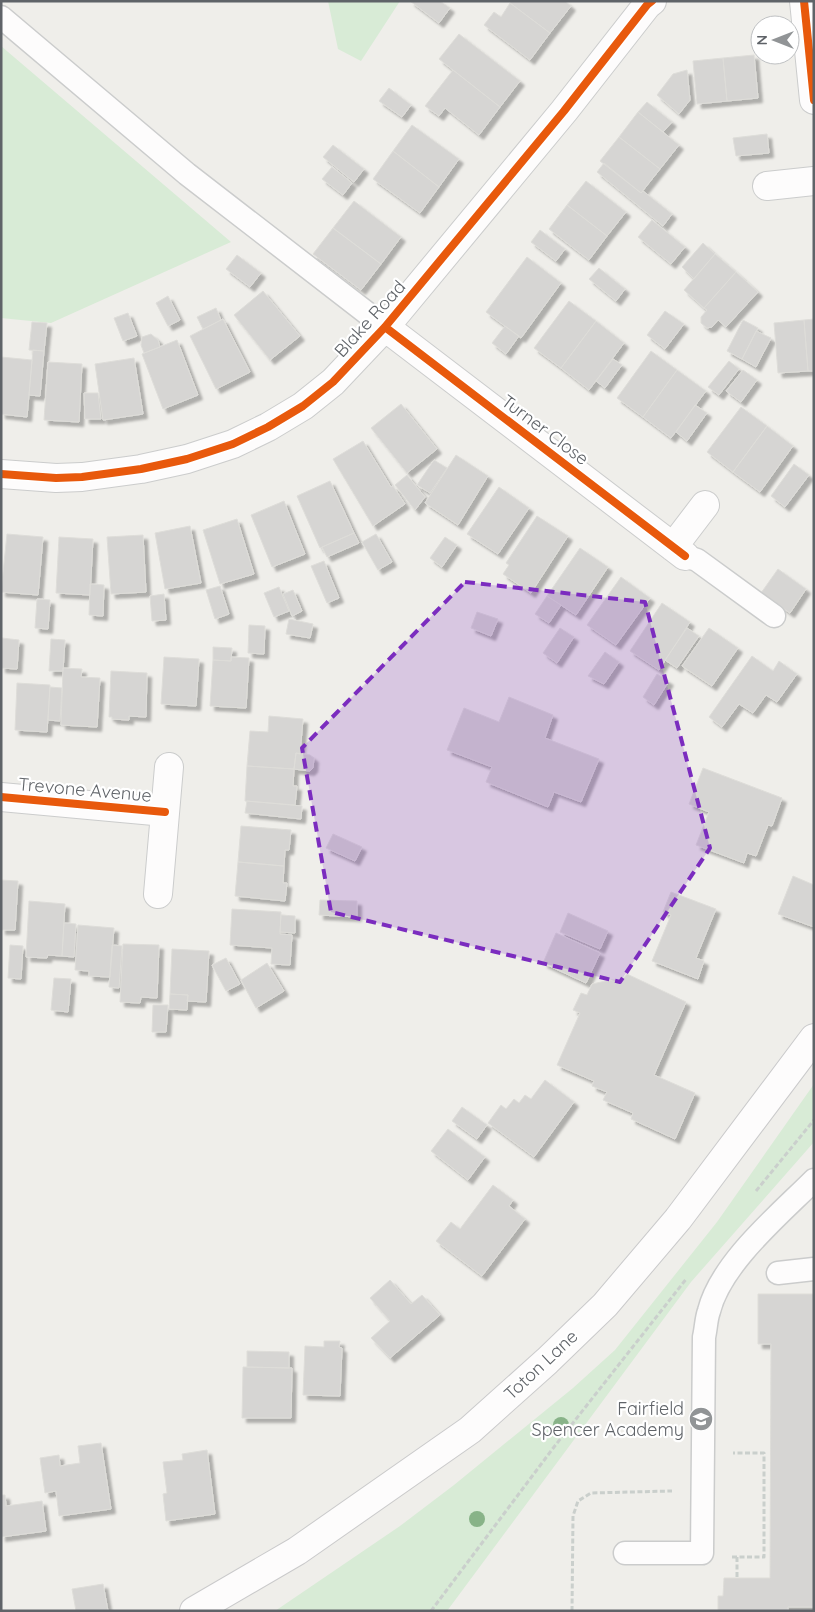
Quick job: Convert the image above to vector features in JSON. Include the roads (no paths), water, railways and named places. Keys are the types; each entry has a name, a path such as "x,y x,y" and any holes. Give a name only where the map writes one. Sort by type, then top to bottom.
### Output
{"street":[{"name":"Blake Road","path":"1,474 56,478 101,475 141,469 186,459 233,444 268,427 303,406 333,382 386,327 652,1"},
{"path":"804,1 814,100"},
{"path":"768,186 814,181"},
{"name":"Turner Close","path":"386,327 679,552"},
{"path":"679,552 705,505"},
{"name":"Trevone Avenue","path":"158,894 169,767"},
{"name":"Trevone Avenue","path":"1,797 165,812"},
{"name":"Toton Lane","path":"194,1611 297,1551 470,1430 547,1361 605,1305 678,1219 814,1038"}],"lane":[{"path":"1,17 187,174 386,327"},
{"name":"Turner Close","path":"679,552 697,560 774,616"},
{"path":"625,1553 702,1553 704,1337 709,1310 727,1271 814,1180"},
{"path":"778,1273 814,1269"}],"place":[{"name":"Fairfield Spencer Academy","path":"701,1419"}]}
